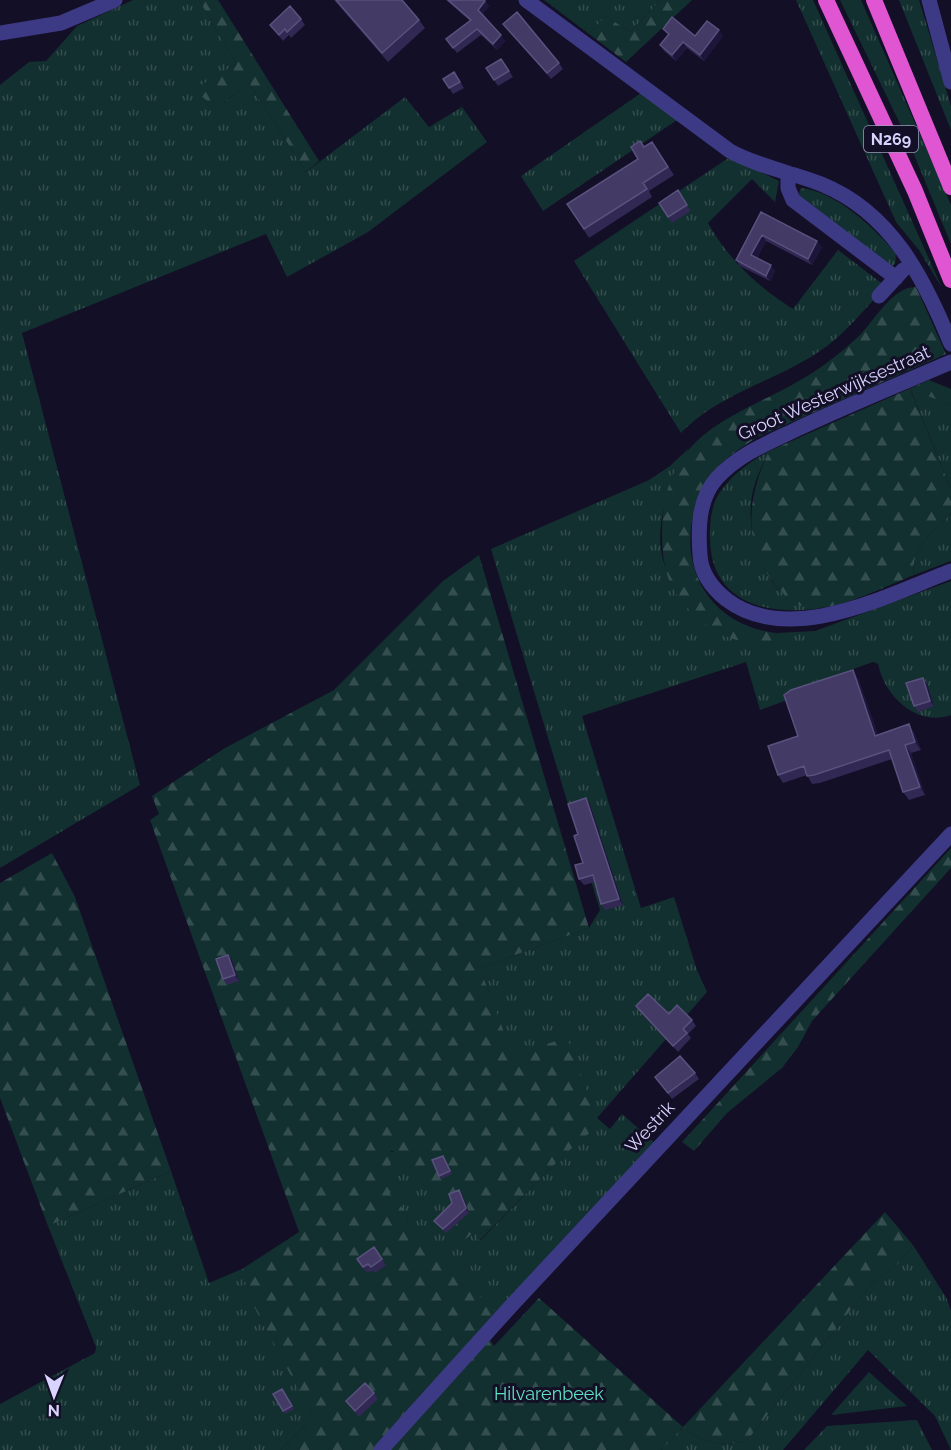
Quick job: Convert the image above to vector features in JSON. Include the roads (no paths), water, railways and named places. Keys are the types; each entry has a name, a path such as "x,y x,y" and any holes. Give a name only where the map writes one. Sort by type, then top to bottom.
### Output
{"highway":[{"name":"N269","path":"826,0 915,191 951,279"},
{"name":"N269","path":"874,0 951,187"}],"street":[{"path":"0,33 62,23 115,0"},
{"path":"526,0 714,140 743,158 822,184 864,209 887,230 911,261 929,292 951,344"},
{"path":"929,0 951,82"},
{"path":"788,173 788,188 793,200 896,278"},
{"path":"879,296 911,261"},
{"name":"Groot Westerwijksestraat","path":"951,362 738,457 715,480 701,510 698,528 700,561 713,589 736,607 762,616 797,619 841,612 951,571"},
{"name":"Westrik","path":"381,1450 574,1238 951,834"}],"park label":[{"name":"Hilvarenbeek","path":"549,1394"}]}
